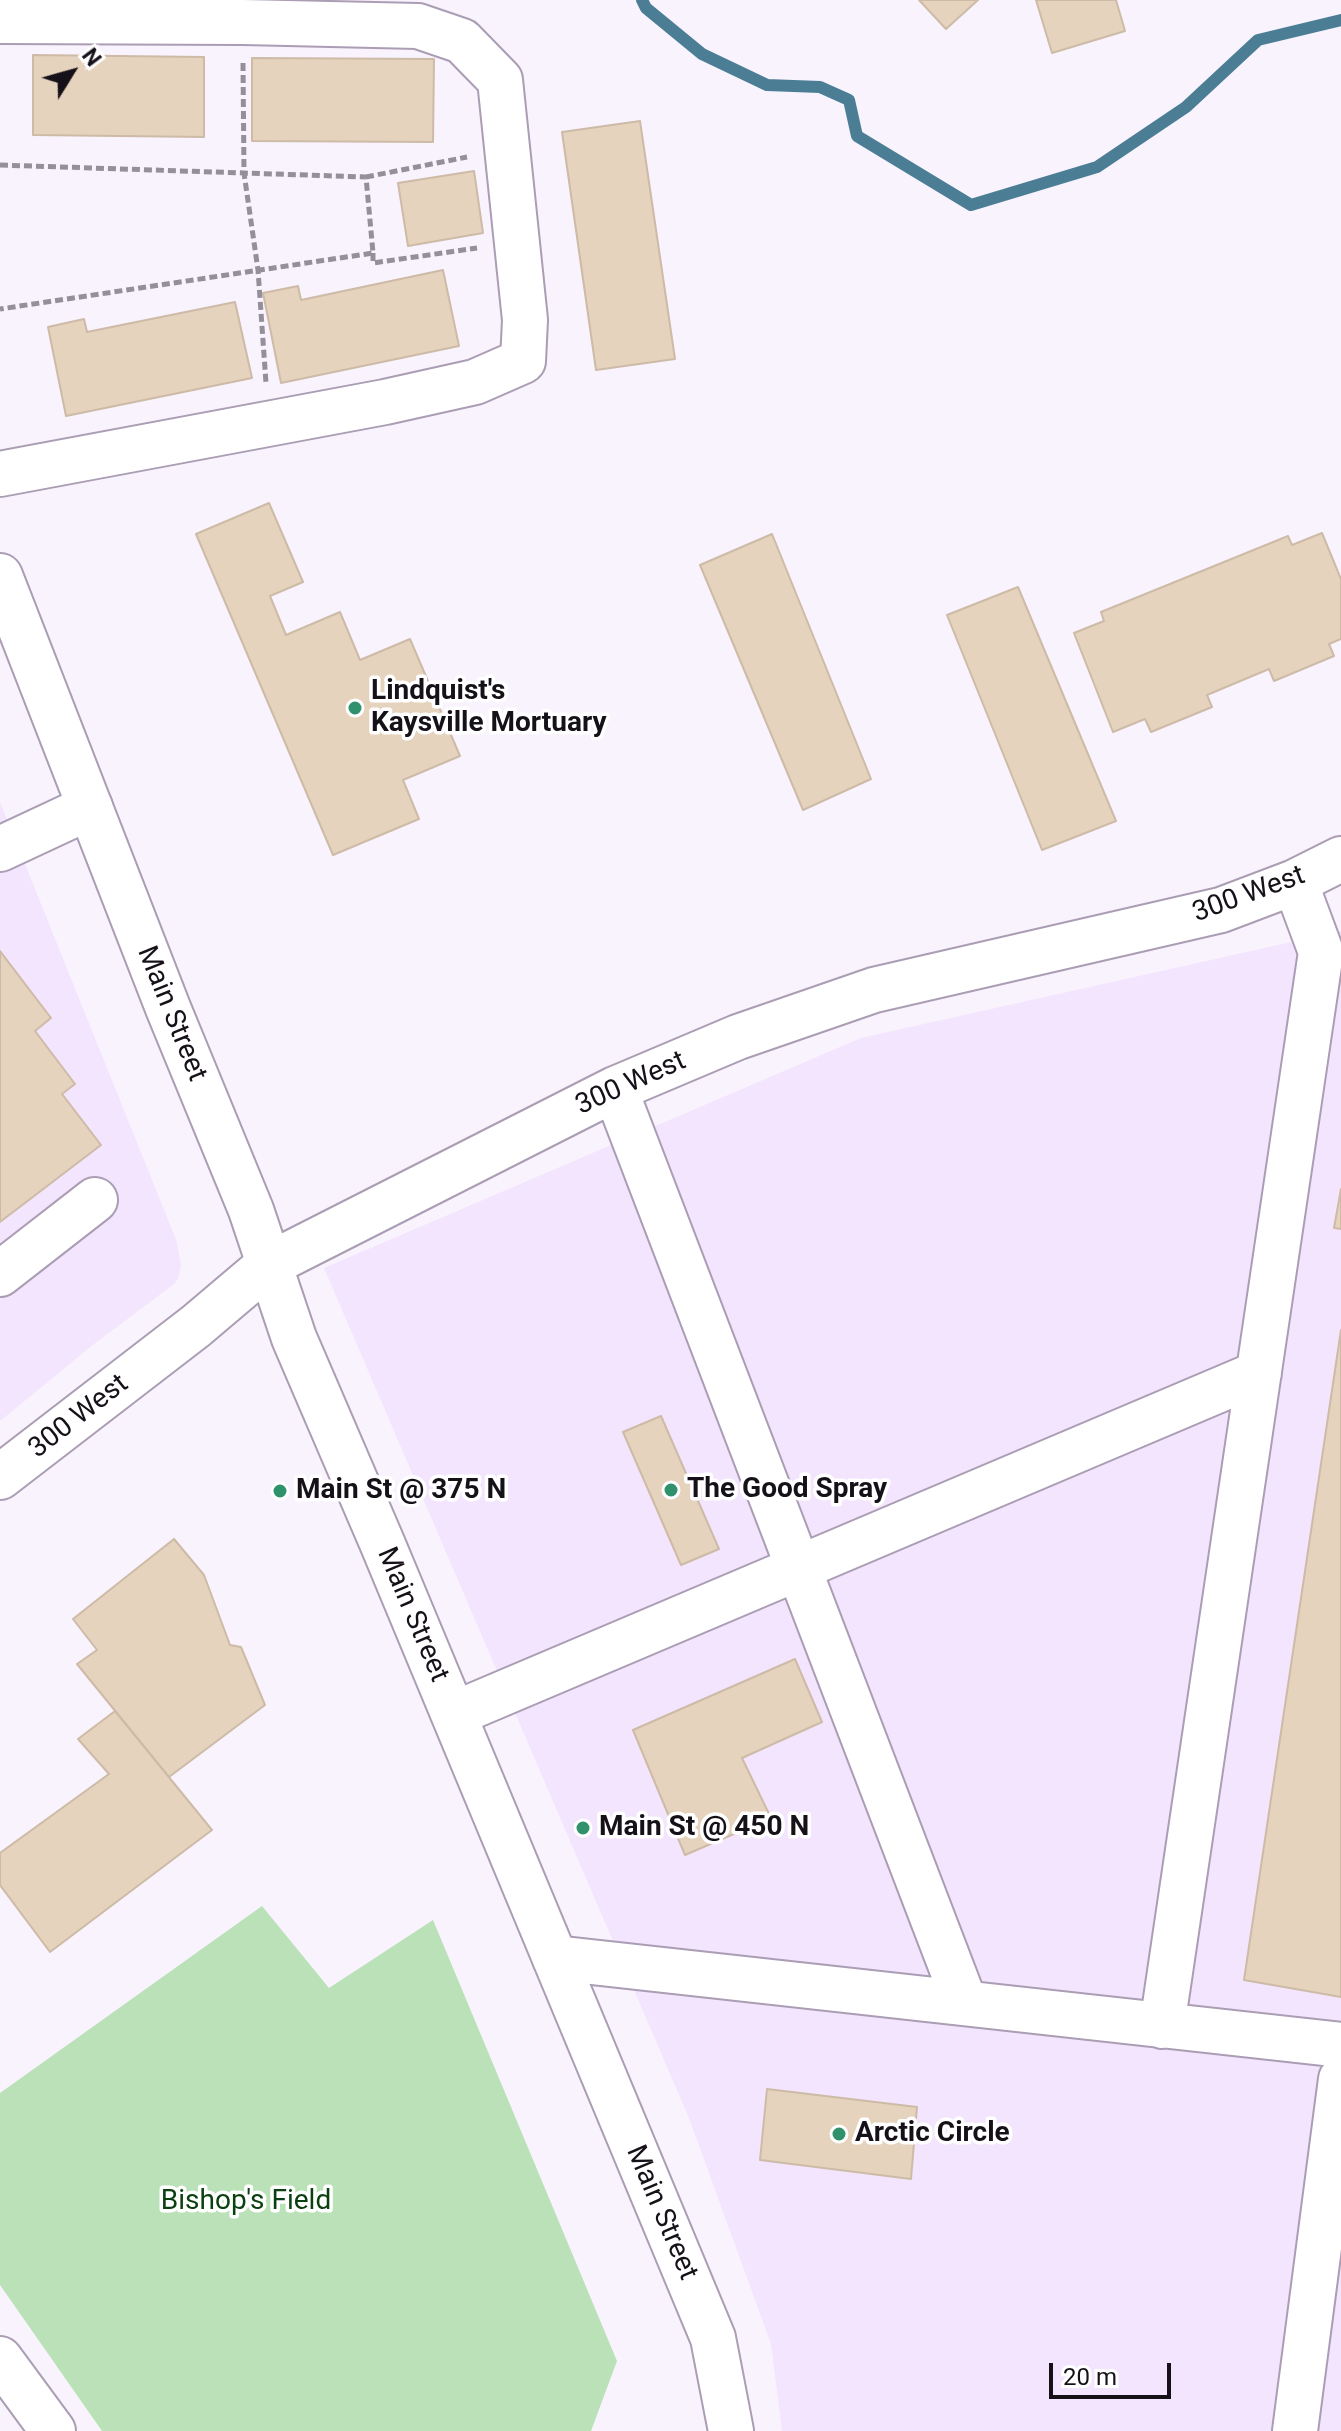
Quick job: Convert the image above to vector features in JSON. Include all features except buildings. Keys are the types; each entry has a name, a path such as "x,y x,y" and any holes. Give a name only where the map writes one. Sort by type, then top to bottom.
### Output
{"street":[{"path":"0,21 418,26 462,41 500,80 525,320 523,361 475,382 0,474"},
{"name":"Main Street","path":"0,576 168,1008 251,1210 294,1338 713,2338 731,2431"},
{"path":"0,849 90,807"},
{"name":"300 West","path":"0,1477 196,1326 268,1265 615,1089 738,1037 874,990 1221,910 1295,882 1341,859"},
{"path":"1162,2026 1321,952 1295,882"},
{"path":"615,1089 965,2003"},
{"path":"0,1274 95,1200"},
{"path":"454,1714 1259,1373"},
{"path":"555,1958 1341,2045"},
{"path":"1295,2431 1341,2079"},
{"path":"0,2359 53,2431"}],"path":[{"path":"243,22 244,173 258,270 269,424"},
{"path":"0,165 366,177 507,150"},
{"path":"366,177 373,263 517,242"},
{"path":"0,309 373,253"}],"shaded area":[{"path":"0,802 177,1242 181,1266 174,1284 0,1421"},
{"path":"1341,931 1341,2431 782,2431 771,2344 689,2118 324,1268 861,1038"}],"green space":[{"name":"Bishop's Field","path":"262,1906 329,1988 433,1920 617,2361 591,2431 102,2431 0,2285 0,2093"}],"waterway":[{"path":"642,0 646,8 702,54 767,85 820,87 849,100 857,136 971,205 1097,167 1186,107 1258,40 1341,20"}],"place":[{"name":"Lindquist's Kaysville Mortuary","path":"355,708"},
{"name":"The Good Spray","path":"671,1490"},
{"name":"Main St @ 375 N","path":"280,1491"},
{"name":"Main St @ 450 N","path":"583,1828"},
{"name":"Arctic Circle","path":"839,2134"}]}
